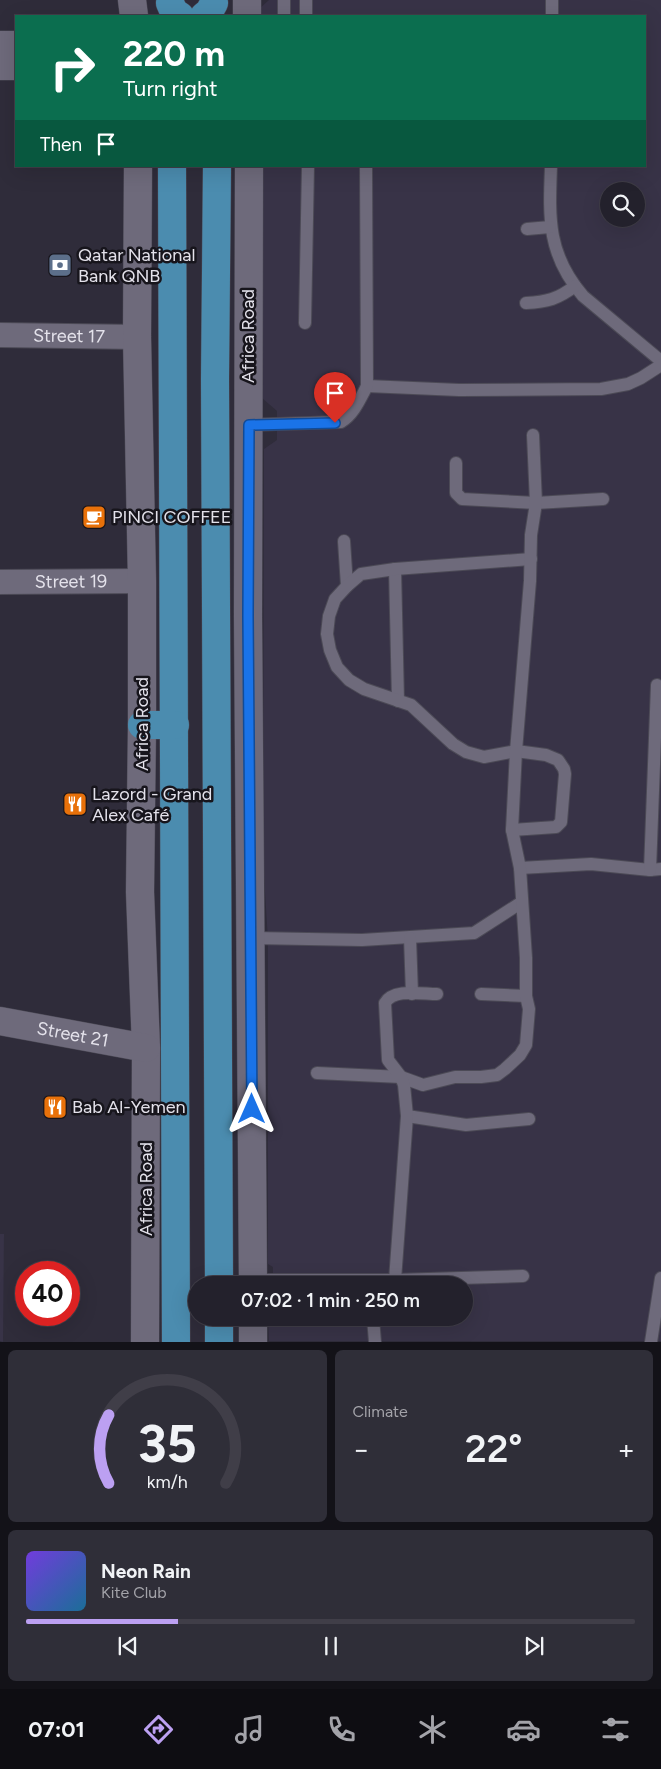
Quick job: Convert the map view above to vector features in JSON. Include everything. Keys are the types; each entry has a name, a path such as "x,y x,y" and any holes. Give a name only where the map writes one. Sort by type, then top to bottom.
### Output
{"highway":[{"name":"Africa Road","path":"172,167 176,1342"},
{"name":"Africa Road","path":"217,167 215,388 219,1276"},
{"path":"142,725 174,725"},
{"path":"219,1326 219,1342"}],"street":[{"path":"132,0 134,15"},
{"path":"247,0 247,15"},
{"path":"0,46 15,45"},
{"path":"0,66 15,66"},
{"name":"Africa Road","path":"138,167 137,337 142,581 140,892 146,1048 145,1342"},
{"name":"Africa Road","path":"249,167 250,938 253,1276"},
{"name":"Street 17","path":"0,335 137,337"},
{"name":"Street 19","path":"0,582 142,581"},
{"name":"Street 21","path":"0,1021 146,1048"},
{"path":"253,1326 253,1342"}],"lane":[{"path":"284,0 284,15"},
{"path":"306,15 306,0 313,0"},
{"path":"552,0 552,15"},
{"path":"306,323 308,167"},
{"path":"249,425 342,422 347,419 356,406 366,386 366,167"},
{"path":"551,167 550,228 562,264 575,286 598,309 661,361"},
{"path":"527,229 550,228"},
{"path":"526,303 541,302 561,297 575,286"},
{"path":"366,386 459,390 601,390 628,384 661,365"},
{"path":"317,1073 401,1077 423,1085 455,1077 497,1075 520,1055 526,1045 528,1009 526,958 520,868 512,830 516,750 531,559 531,535 536,503 533,435"},
{"path":"456,463 456,493 462,499 536,503 603,499"},
{"path":"344,541 346,586"},
{"path":"512,830 556,827 561,822 565,774 558,760 546,755 516,750 484,757 466,752 453,744 411,705 364,689 349,680 337,666 330,650 327,634 329,616 335,600 346,586 361,574 395,569 531,559"},
{"path":"395,569 398,701"},
{"path":"520,868 591,864 656,870 657,685"},
{"path":"250,938 362,940 474,933 522,902"},
{"path":"410,938 412,994"},
{"path":"395,1276 406,1116 405,1095 401,1077 388,1060 385,1003 391,996 437,994"},
{"path":"481,994 526,996"},
{"path":"406,1116 466,1124 529,1119"},
{"path":"473,1278 523,1276"},
{"path":"651,1342 661,1278"},
{"path":"374,1326 375,1342"}],"shaded area":[{"path":"269,0 661,0 661,1341 269,1341 268,1326 473,1326 473,1276 273,1276 273,1267 268,1264 268,940 263,860 264,449 277,440 277,411 262,398 263,167 646,167 646,15 259,15 259,9"},
{"path":"0,1234 4,1234 3,1342 0,1341"}],"place":[{"name":"Qatar National Bank QNB","path":"60,265"},
{"name":"PINCI COFFEE","path":"94,517"},
{"name":"Lazord - Grand Alex Café","path":"75,804"},
{"name":"Bab Al-Yemen","path":"55,1107"}],"route":[{"path":"252,1109 248,616 249,425 335,423"}]}
